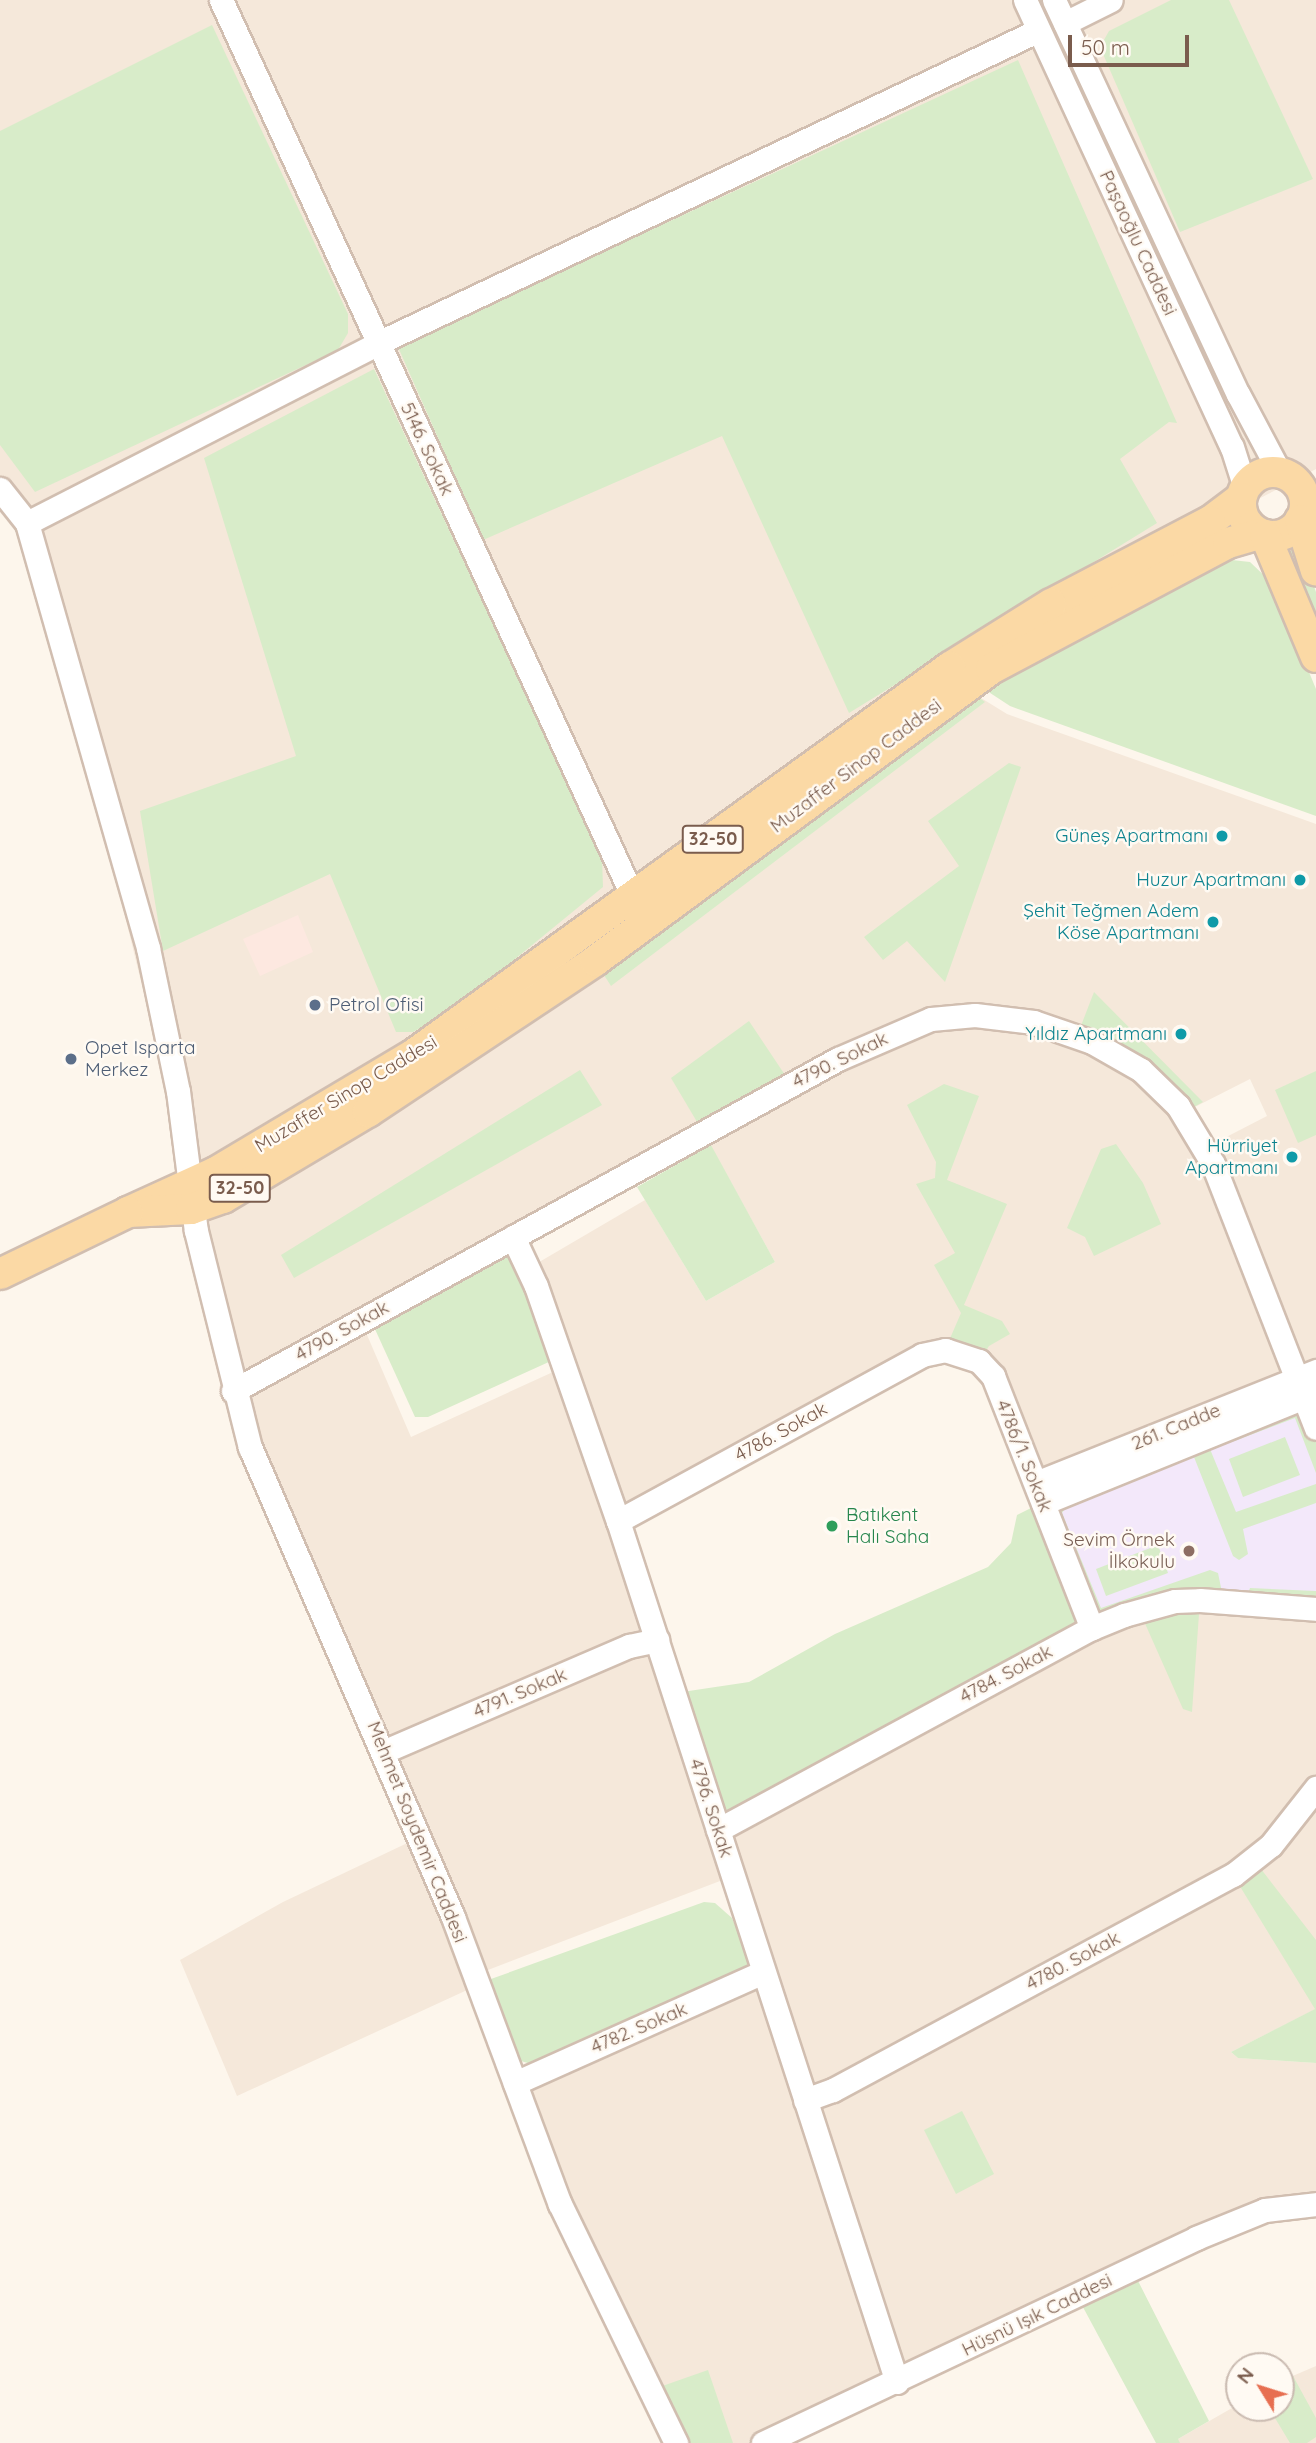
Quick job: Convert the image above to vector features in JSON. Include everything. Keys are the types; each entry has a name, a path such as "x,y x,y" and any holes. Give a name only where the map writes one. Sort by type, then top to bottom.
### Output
{"main road":[{"path":"1316,466 1283,473 1261,474 1243,493 1244,519 1263,534 1316,657"},
{"path":"1283,473 1304,495 1316,571"},
{"name":"Muzaffer Sinop Caddesi","path":"190,1198 414,1054 634,898 865,724 1051,604 1215,519 1243,493"},
{"path":"1263,534 1281,535 1307,511"},
{"name":"Muzaffer Sinop Caddesi","path":"0,1274 128,1212 190,1198 223,1198 458,1055 595,961 990,669 1231,542 1263,534"}],"street":[{"name":"5146. Sokak","path":"221,0 634,898"},
{"name":"Paşaoğlu Caddesi","path":"1025,0 1232,447 1243,493"},
{"name":"Paşaoğlu Caddesi","path":"1055,0 1243,405 1283,473"},
{"path":"1065,23 1111,0"},
{"path":"0,489 27,523 378,343 1039,30"},
{"name":"Mehmet Soydemir Caddesi","path":"27,523 148,948 178,1091 190,1198 233,1391 258,1466 385,1751 560,2204 677,2443"},
{"name":"4790. Sokak","path":"233,1391 779,1091 894,1034 931,1019 961,1015 1034,1022 1085,1039 1132,1063 1188,1119 1213,1164 1309,1385"},
{"name":"4796. Sokak","path":"513,1237 536,1286 618,1521 897,2382"},
{"name":"4786. Sokak","path":"618,1521 922,1355 945,1350"},
{"name":"4786/1. Sokak","path":"945,1350 971,1357 989,1369 1092,1628"},
{"path":"1309,1385 1316,1428"},
{"name":"261. Cadde","path":"1039,1493 1309,1385"},
{"name":"4784. Sokak","path":"718,1830 1092,1628 1175,1601 1316,1609"},
{"name":"4791. Sokak","path":"385,1751 629,1646 657,1640"},
{"name":"4780. Sokak","path":"805,2101 833,2090 1233,1875 1271,1846 1316,1788"},
{"name":"4782. Sokak","path":"514,2082 763,1972"},
{"name":"Hüsnü Işık Caddesi","path":"763,2443 897,2382 1196,2238 1265,2210 1316,2204"}],"shaded area":[{"path":"0,0 1316,0 1316,469 1191,534 973,693 1007,714 1316,824 1316,1371 1036,1483 993,1376 945,1350 618,1522 718,1830 1147,1607 1316,1609 1316,2009 1231,2052 1238,2058 1316,2063 1316,2204 1295,2203 763,2443 676,2443 515,2083 763,1972 733,1876 475,1975 478,1985 237,2096 180,1960 283,1902 420,1837 266,1485 191,1209 489,1020 188,1174 28,519 0,486","holes":["1250,1079 1267,1116 1205,1148 1183,1113","703,1132 775,1262 706,1301 645,1200 529,1268 564,1367 411,1437 361,1321"]},
{"path":"298,915 313,952 260,976 243,939"},
{"name":"Sevim Örnek İlkokulu","path":"1305,1397 1316,1428 1316,1609 1244,1603 1092,1628 1043,1503"},
{"path":"1316,2366 1316,2443 1171,2443 1225,2412 1225,2422 1295,2422 1295,2375"}],"green space":[{"path":"1171,0 1229,0 1313,179 1180,232 1100,47 1109,31"},
{"path":"212,25 348,314 348,333 338,350 35,492 0,445 0,131"},
{"path":"1018,60 1177,423 1169,422 1120,459 1157,523 849,713 722,436 483,540 398,347"},
{"path":"374,369 602,858 603,887 454,1009 413,1032 396,1032 330,874 163,951 140,811 296,756 204,458"},
{"path":"1300,546 1316,592 1316,635 1282,555"},
{"path":"1223,559 1250,562 1272,583 1316,689 1316,816 1010,706 981,687"},
{"path":"973,693 985,702 611,986 595,961"},
{"path":"1009,763 1021,767 945,982 907,941 883,960 864,937 959,866 928,821"},
{"path":"1094,992 1203,1102 1183,1113 1077,1036"},
{"path":"749,1021 791,1084 703,1132 671,1078"},
{"path":"580,1070 602,1105 294,1278 281,1255"},
{"path":"1316,1071 1316,1135 1298,1143 1275,1090"},
{"path":"944,1084 979,1096 947,1180 1007,1204 964,1305 1002,1321 1010,1334 989,1346 979,1361 945,1350 961,1313 934,1265 955,1253 916,1184 935,1178 936,1162 907,1105"},
{"path":"1116,1144 1143,1183 1161,1224 1094,1256 1085,1237 1067,1228 1101,1149"},
{"path":"711,1145 775,1262 706,1301 637,1187"},
{"path":"506,1252 520,1272 551,1361 428,1417 415,1417 374,1327"},
{"path":"1316,1392 1316,1473 1295,1418 1229,1443 1222,1440"},
{"path":"1205,1437 1236,1512 1316,1484 1316,1503 1243,1529 1248,1554 1239,1560 1233,1556 1194,1457 1066,1507 1062,1513 1101,1608 1210,1570 1218,1573 1224,1602 1200,1600 1192,1712 1183,1709 1139,1610 1092,1628 1043,1503"},
{"path":"1285,1437 1300,1475 1243,1497 1229,1459"},
{"path":"1035,1506 1078,1624 725,1815 682,1692 749,1682 835,1634 988,1567 1011,1543 1017,1515"},
{"path":"1158,1545 1168,1573 1106,1596 1096,1569"},
{"path":"1250,1588 1316,1591 1316,1609 1244,1603"},
{"path":"1254,1860 1316,1940 1316,2063 1238,2058 1231,2052 1315,2009 1233,1875"},
{"path":"704,1902 715,1903 732,1918 749,1959 745,1970 531,2064 521,2061 488,1985 491,1979"},
{"path":"962,2111 994,2174 956,2194 924,2130"},
{"path":"1132,2269 1209,2421 1178,2439 1180,2443 1156,2443 1077,2296"},
{"path":"708,2370 733,2443 676,2443 651,2390"},
{"path":"1295,2380 1316,2418 1316,2437 1307,2443 1290,2443 1277,2422 1295,2422"}],"place":[{"name":"Güneş Apartmanı","path":"1222,836"},
{"name":"Huzur Apartmanı","path":"1300,880"},
{"name":"Şehit Teğmen Adem Köse Apartmanı","path":"1213,922"},
{"name":"Petrol Ofisi","path":"315,1005"},
{"name":"Yıldız Apartmanı","path":"1181,1034"},
{"name":"Opet Isparta Merkez","path":"71,1059"},
{"name":"Hürriyet Apartmanı","path":"1292,1157"},
{"name":"Batıkent Halı Saha","path":"832,1526"},
{"name":"Sevim Örnek İlkokulu","path":"1189,1551"}]}
